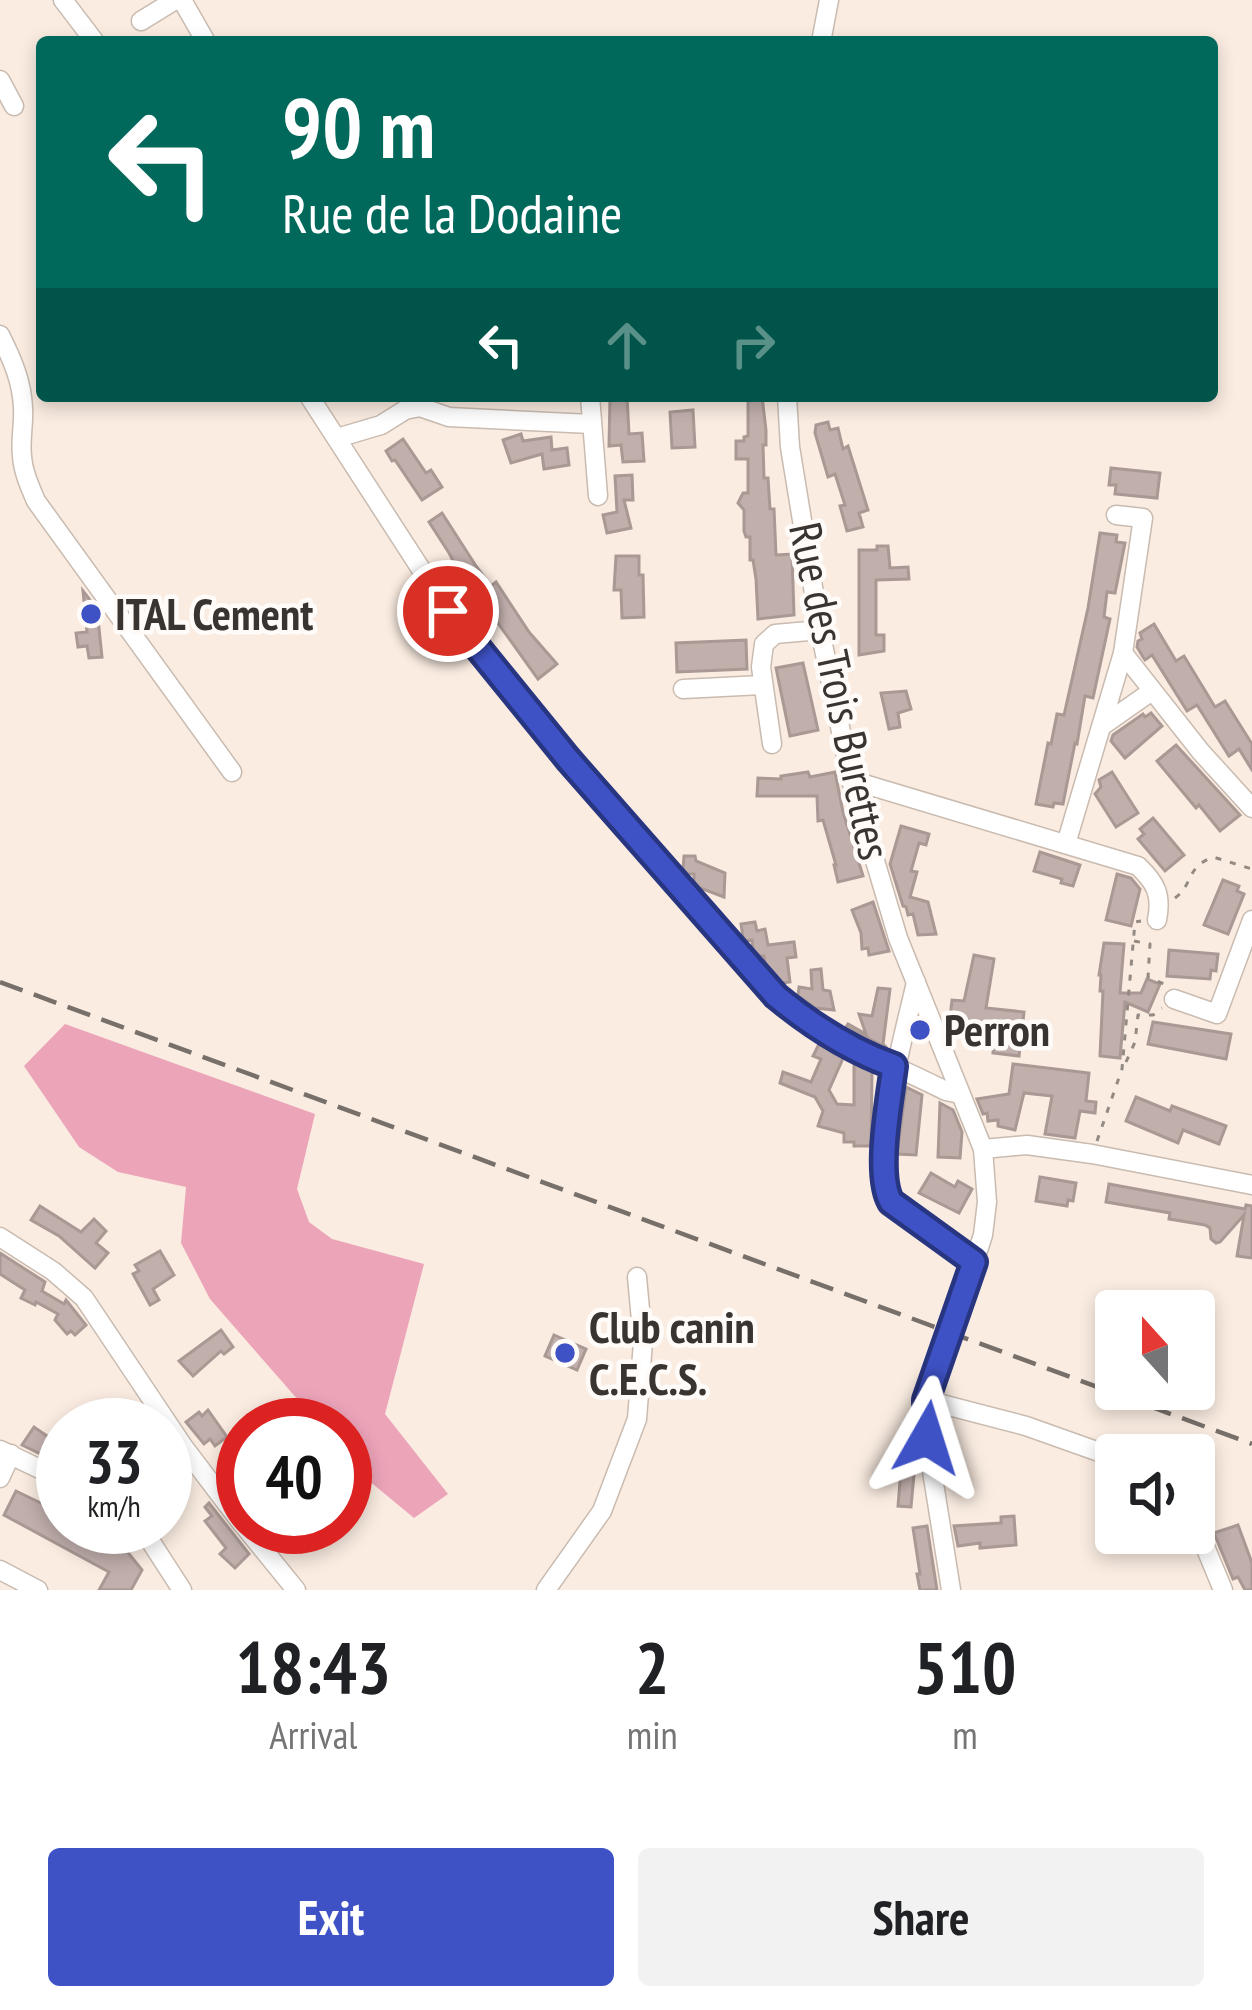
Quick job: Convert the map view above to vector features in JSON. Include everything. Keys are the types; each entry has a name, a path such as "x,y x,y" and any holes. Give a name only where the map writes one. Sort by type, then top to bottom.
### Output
{"street":[{"path":"63,0 90,36"},
{"path":"141,21 178,0 202,36"},
{"path":"821,36 829,0"},
{"path":"0,80 14,106"},
{"path":"0,335 20,386 22,455 36,501 232,772"},
{"path":"314,402 448,611 568,759 776,996 851,1046 960,1094"},
{"path":"590,402 598,496"},
{"name":"Rue des Trois Burettes","path":"787,402 790,447 820,630 851,780 898,938 983,1149 987,1202 983,1234 929,1392"},
{"path":"337,438 420,407 449,417 590,424"},
{"path":"350,460 381,425"},
{"path":"1066,844 1123,653 1143,518 1116,515"},
{"path":"772,744 761,652 776,634 820,630"},
{"path":"1123,653 1252,808"},
{"path":"683,689 762,685"},
{"path":"1102,726 1153,691"},
{"path":"851,780 1138,866 1154,880 1160,900 1158,915"},
{"path":"1174,999 1217,1014 1252,920"},
{"path":"916,982 894,1066 886,1192 891,1202 972,1267"},
{"path":"983,1149 1027,1145 1252,1185"},
{"path":"0,1237 53,1271 84,1298 216,1489"},
{"path":"555,1587 602,1511 637,1419 643,1342 637,1277"},
{"path":"951,1590 926,1426 929,1392 1095,1451"},
{"path":"0,1478 6,1452 36,1467"},
{"path":"159,1554 182,1590"},
{"path":"267,1554 296,1590"},
{"path":"1208,1554 1223,1590"},
{"path":"0,1570 38,1590"}],"path":[{"path":"1123,1069 1135,922 1158,915 1181,893 1199,862 1213,856 1252,869"},
{"path":"1128,1015 1154,1015 1174,999 1163,983 1148,977 1150,944 1133,941"},
{"path":"1092,1154 1135,1042 1138,1016"}],"shaded area":[{"path":"65,1024 315,1114 297,1189 309,1222 332,1239 424,1264 385,1414 448,1494 414,1518 372,1483 372,1398 296,1398 210,1299 181,1243 186,1187 118,1172 79,1147 24,1066"}],"building":[{"path":"610,402 627,402 629,434 642,433 644,461 623,462 621,445 609,446"},
{"path":"748,402 763,402 764,478 768,478 770,509 774,509 776,555 792,554 794,615 758,619 750,537 746,537 744,510 738,503 748,493 748,459 736,459 736,441 748,436"},
{"path":"693,410 695,447 672,448 670,412"},
{"path":"828,422 830,430 838,428 843,449 848,446 868,510 859,513 863,527 847,531 835,474 828,477 815,433 816,425"},
{"path":"521,434 523,441 551,437 552,450 567,448 569,465 544,469 542,454 511,463 503,440"},
{"path":"403,439 442,487 422,500 386,451"},
{"path":"1111,468 1160,473 1157,498 1115,494 1116,485 1109,485"},
{"path":"632,475 633,500 624,500 631,528 607,533 603,515 617,512 615,476"},
{"path":"442,513 491,586 496,582 557,664 538,679 454,569 429,522"},
{"path":"1100,533 1117,535 1116,542 1125,543 1115,593 1107,592 1104,617 1110,619 1093,698 1085,696 1063,804 1036,804 1057,714 1064,715"},
{"path":"877,546 888,546 890,568 908,567 909,579 876,580 876,635 884,635 884,651 859,655 859,550 877,550"},
{"path":"616,556 639,556 644,617 622,618 621,590 614,590"},
{"path":"83,591 97,609 102,657 89,658 87,646 78,647 76,633 87,632"},
{"path":"1154,624 1176,661 1184,656 1215,707 1225,701 1252,744 1252,770 1239,749 1229,756 1197,705 1187,711 1152,655 1145,660 1137,647 1140,633"},
{"path":"746,640 747,669 677,672 676,643"},
{"path":"803,663 818,730 790,736 776,668"},
{"path":"906,691 911,709 898,713 900,727 889,729 881,693"},
{"path":"1151,713 1162,726 1125,758 1111,741 1113,735"},
{"path":"1176,745 1240,815 1220,831 1157,761"},
{"path":"808,772 810,777 835,772 863,876 838,882 823,820 818,821 817,796 757,796 758,778 781,779"},
{"path":"1112,772 1138,813 1116,827 1095,794 1101,787 1099,780"},
{"path":"1153,818 1184,855 1165,871 1138,839 1144,834 1140,829"},
{"path":"901,826 929,834 926,845 919,843 910,897 928,902 936,934 918,935 913,914 908,915 903,906 890,864"},
{"path":"1040,852 1080,865 1073,886 1034,871"},
{"path":"684,856 695,856 696,861 725,873 724,897 694,882 694,874 683,869"},
{"path":"1117,874 1131,878 1140,889 1131,926 1106,920"},
{"path":"1223,880 1239,886 1237,891 1244,894 1228,934 1204,925"},
{"path":"873,902 889,951 869,955 868,948 862,949 852,910"},
{"path":"755,922 757,931 765,929 768,945 794,942 796,957 787,958 790,982 782,983 764,956 753,950 752,940 743,937 741,924"},
{"path":"1104,943 1124,944 1120,993 1141,993 1147,979 1160,984 1148,1012 1125,1002 1120,1058 1100,1056 1103,991 1099,975"},
{"path":"1169,950 1218,954 1216,971 1211,970 1210,979 1167,976"},
{"path":"974,955 994,959 986,1008 1024,1012 1019,1056 993,1053 996,1024 950,1018 952,1000 964,1001"},
{"path":"821,969 823,990 830,991 834,1010 815,1008 798,996 799,987 812,989 811,970"},
{"path":"878,988 890,989 883,1044 887,1048 846,1027 866,1034 859,1014 872,1016"},
{"path":"1153,1022 1231,1034 1226,1059 1148,1044"},
{"path":"820,1042 844,1056 829,1090 837,1104 854,1105 854,1061 872,1070 871,1146 854,1146 854,1142 844,1142 844,1133 818,1126 823,1111 815,1097 780,1083 783,1072 811,1082 821,1059 813,1056"},
{"path":"1013,1064 1089,1073 1086,1101 1096,1102 1095,1113 1080,1111 1075,1138 1045,1134 1052,1096 1024,1093 1015,1130 998,1126 998,1120 988,1121 977,1099 1009,1094"},
{"path":"906,1087 922,1095 916,1155 897,1154"},
{"path":"1136,1097 1226,1126 1219,1144 1183,1130 1178,1143 1126,1121"},
{"path":"940,1103 953,1110 962,1132 960,1158 938,1157"},
{"path":"931,1173 955,1187 958,1181 972,1189 959,1213 919,1193"},
{"path":"1040,1177 1076,1183 1073,1201 1068,1200 1067,1206 1036,1201"},
{"path":"1109,1184 1245,1209 1252,1206 1252,1258 1237,1256 1244,1215 1216,1243 1205,1225 1169,1219 1170,1213 1106,1202"},
{"path":"40,1206 81,1232 94,1219 106,1231 96,1243 108,1253 95,1268 59,1236 31,1220"},
{"path":"160,1251 174,1275 153,1289 159,1300 150,1305 133,1274 139,1271 135,1265"},
{"path":"0,1253 45,1282 42,1291 64,1304 66,1300 86,1325 75,1335 67,1334 55,1320 58,1314 21,1298 25,1290 0,1274"},
{"path":"221,1330 233,1347 224,1354 221,1351 193,1376 179,1361"},
{"name":"Club canin C.E.C.S.","path":"554,1335 586,1349 577,1370 545,1356"},
{"path":"208,1410 216,1421 215,1446 210,1439 204,1444 192,1429 192,1417 199,1412 202,1416"},
{"path":"36,1428 36,1452 22,1445"},
{"path":"902,1432 912,1433 916,1453 911,1507 898,1506 901,1469 894,1469"},
{"path":"16,1491 36,1501 36,1532 4,1515"},
{"path":"209,1503 216,1512 216,1535 205,1521 212,1516 205,1507"},
{"path":"1014,1516 1016,1545 958,1546 954,1526 1001,1523 1001,1517"},
{"path":"1238,1525 1252,1563 1252,1590 1245,1590 1238,1577 1233,1579 1215,1533"},
{"path":"927,1526 937,1590 920,1590 917,1574 913,1528"},
{"path":"76,1554 129,1554 142,1570 131,1590 99,1590 109,1572"},
{"path":"220,1554 249,1554 235,1568"}],"railway":[{"path":"0,982 1252,1444"}],"place":[{"name":"ITAL Cement","path":"91,614"},
{"name":"Perron","path":"920,1030"},
{"name":"Club canin C.E.C.S.","path":"565,1353"}],"route":[{"path":"448,611 568,759 776,996 800,1016 894,1066 886,1192 891,1202 974,1262 926,1400 927,1438"}]}
